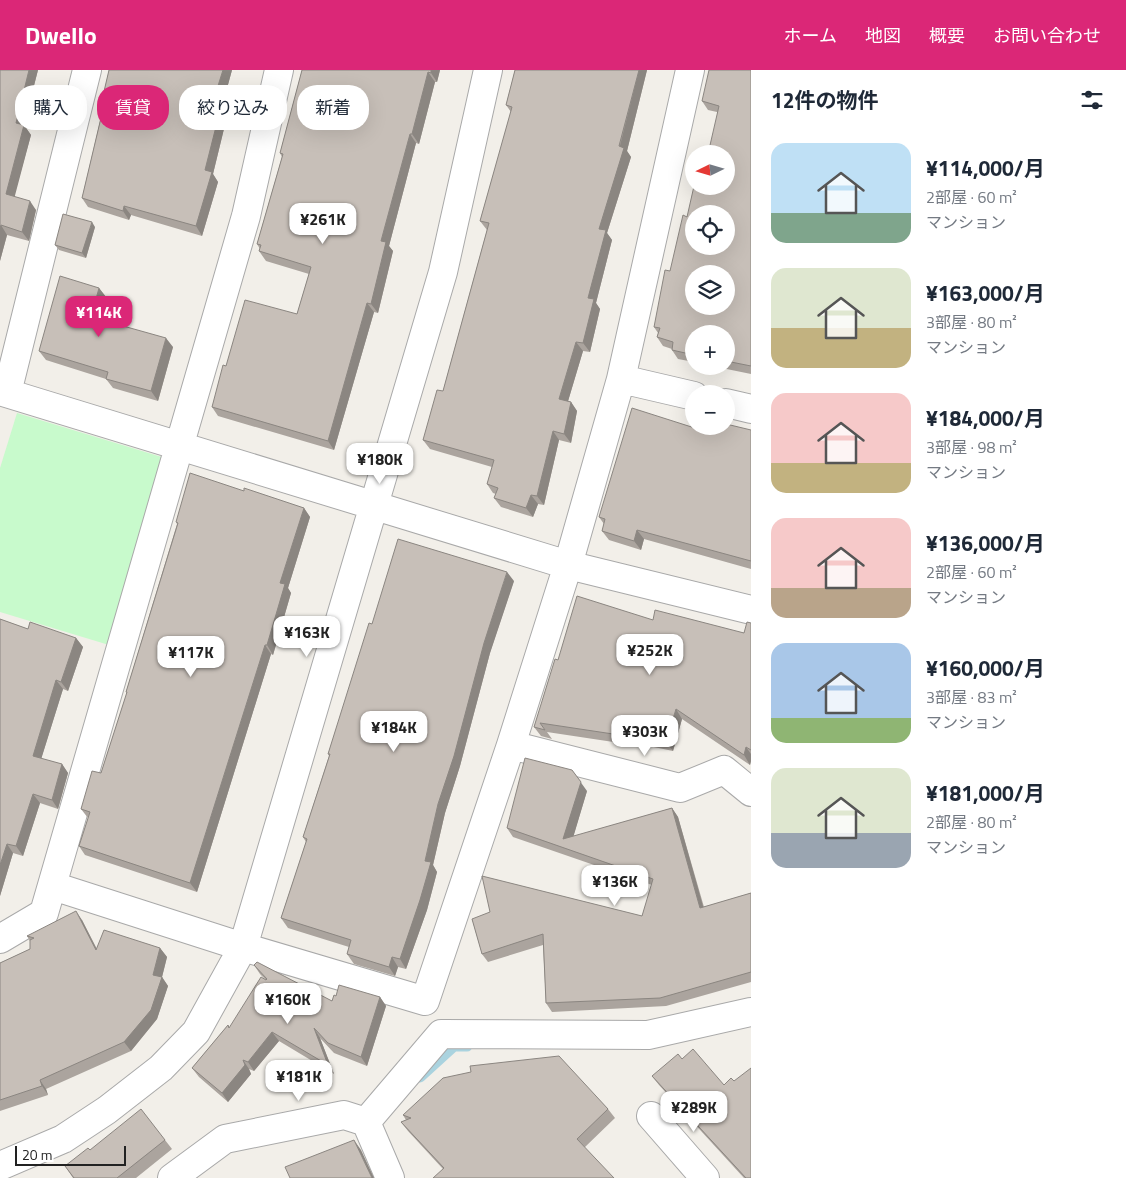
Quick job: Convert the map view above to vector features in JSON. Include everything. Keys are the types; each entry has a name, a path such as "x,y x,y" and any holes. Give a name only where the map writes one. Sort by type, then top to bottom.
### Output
{"street":[{"path":"87,70 3,392 568,565 751,610"},
{"path":"0,939 44,913 181,446 246,216 280,70"},
{"path":"0,1166 63,1139 107,1110 161,1068 196,1032 243,947 443,272 488,70"},
{"path":"52,886 243,947 425,1001 568,565 621,378 690,70"},
{"path":"621,378 685,394"},
{"path":"735,405 751,409"},
{"path":"510,745 680,788 724,770 751,792"},
{"path":"366,1122 441,1034 648,1034 751,1012"},
{"path":"172,1178 225,1139 344,1115 366,1122 390,1178"},
{"path":"651,1116 705,1178"}],"green space":[{"path":"17,413 165,458 109,645 0,612 0,468"}],"building":[{"path":"0,70 29,70 25,85 15,85 15,130 23,130 6,194 30,201 22,232 1,225 0,228"},
{"path":"109,70 223,70 218,85 179,85 179,130 215,130 205,170 212,172 196,226 124,206 123,211 82,198 98,130 169,130 169,85 106,85"},
{"path":"302,70 431,70 431,73 428,72 381,241 386,242 371,304 367,303 328,441 212,407 223,365 226,366 245,300 297,314 311,267 259,251 261,245 257,244 283,154 280,153 297,89 297,130 369,130 369,85 298,85"},
{"path":"515,70 639,70 619,146 624,148 599,229 606,230 588,298 594,299 583,343 576,342 559,399 571,402 564,434 553,431 537,496 531,495 526,508 494,498 498,488 487,484 494,460 423,440 437,390 443,391 489,223 480,221 512,107 506,105"},
{"path":"709,70 751,70 751,366 735,363 735,325 685,325 685,353 672,350 673,342 657,337 660,328 654,327 665,270 670,271 683,215 685,216 685,255 735,255 735,205 690,205 692,195 735,195 735,145 710,145 719,106 702,101"},
{"path":"63,214 92,222 82,253 55,245"},
{"path":"60,276 99,288 91,317 166,338 151,391 106,379 108,372 39,351"},
{"path":"632,408 685,425 685,435 735,435 735,426 751,430 751,561 637,530 634,541 602,531 605,519 599,517"},
{"path":"190,473 244,491 244,488 304,508 280,583 285,584 267,645 265,645 190,883 79,846 90,812 81,809 92,771 101,773 178,523 176,522"},
{"path":"398,539 507,572 484,643 454,756 438,804 425,861 431,862 420,900 400,959 392,957 389,967 347,954 351,940 281,918 307,839 303,837 330,754 328,754 369,623 372,624"},
{"path":"577,596 653,620 655,610 744,633 747,622 751,623 751,750 746,747 744,755 676,709 666,742 614,731 613,734 540,723 545,730 534,727 555,659 558,660"},
{"path":"0,619 28,629 30,622 76,638 61,682 56,680 33,756 62,764 52,800 33,794 16,846 7,844 0,865"},
{"path":"525,758 572,770 581,782 563,839 672,808 700,908 751,893 751,972 660,998 546,1003 543,934 482,954 472,919 490,912 482,876 642,916 653,879 507,828"},
{"path":"76,911 96,950 104,930 160,948 153,975 162,977 151,1010 124,1042 40,1080 42,1086 0,1100 0,963 30,949 30,940 34,938 27,936"},
{"path":"257,962 332,1001 334,995 336,996 339,985 380,997 361,1057 328,1043 314,1028 328,1065 272,1032 248,1062 243,1060 245,1065 222,1093 192,1068 228,1025 229,1028 261,977 267,979 254,965"},
{"path":"693,1049 724,1085 731,1078 734,1081 751,1068 751,1178 746,1178 652,1076 678,1054 682,1059"},
{"path":"559,1056 608,1109 577,1139 614,1178 433,1178 444,1168 401,1122 411,1118 403,1115 443,1078 471,1072 470,1066"},
{"path":"141,1109 165,1140 117,1178 74,1178 65,1166 88,1148 90,1150"},
{"path":"354,1140 372,1178 290,1178 285,1167"}],"waterway":[{"path":"420,1077 454,1046 467,1046"}]}
